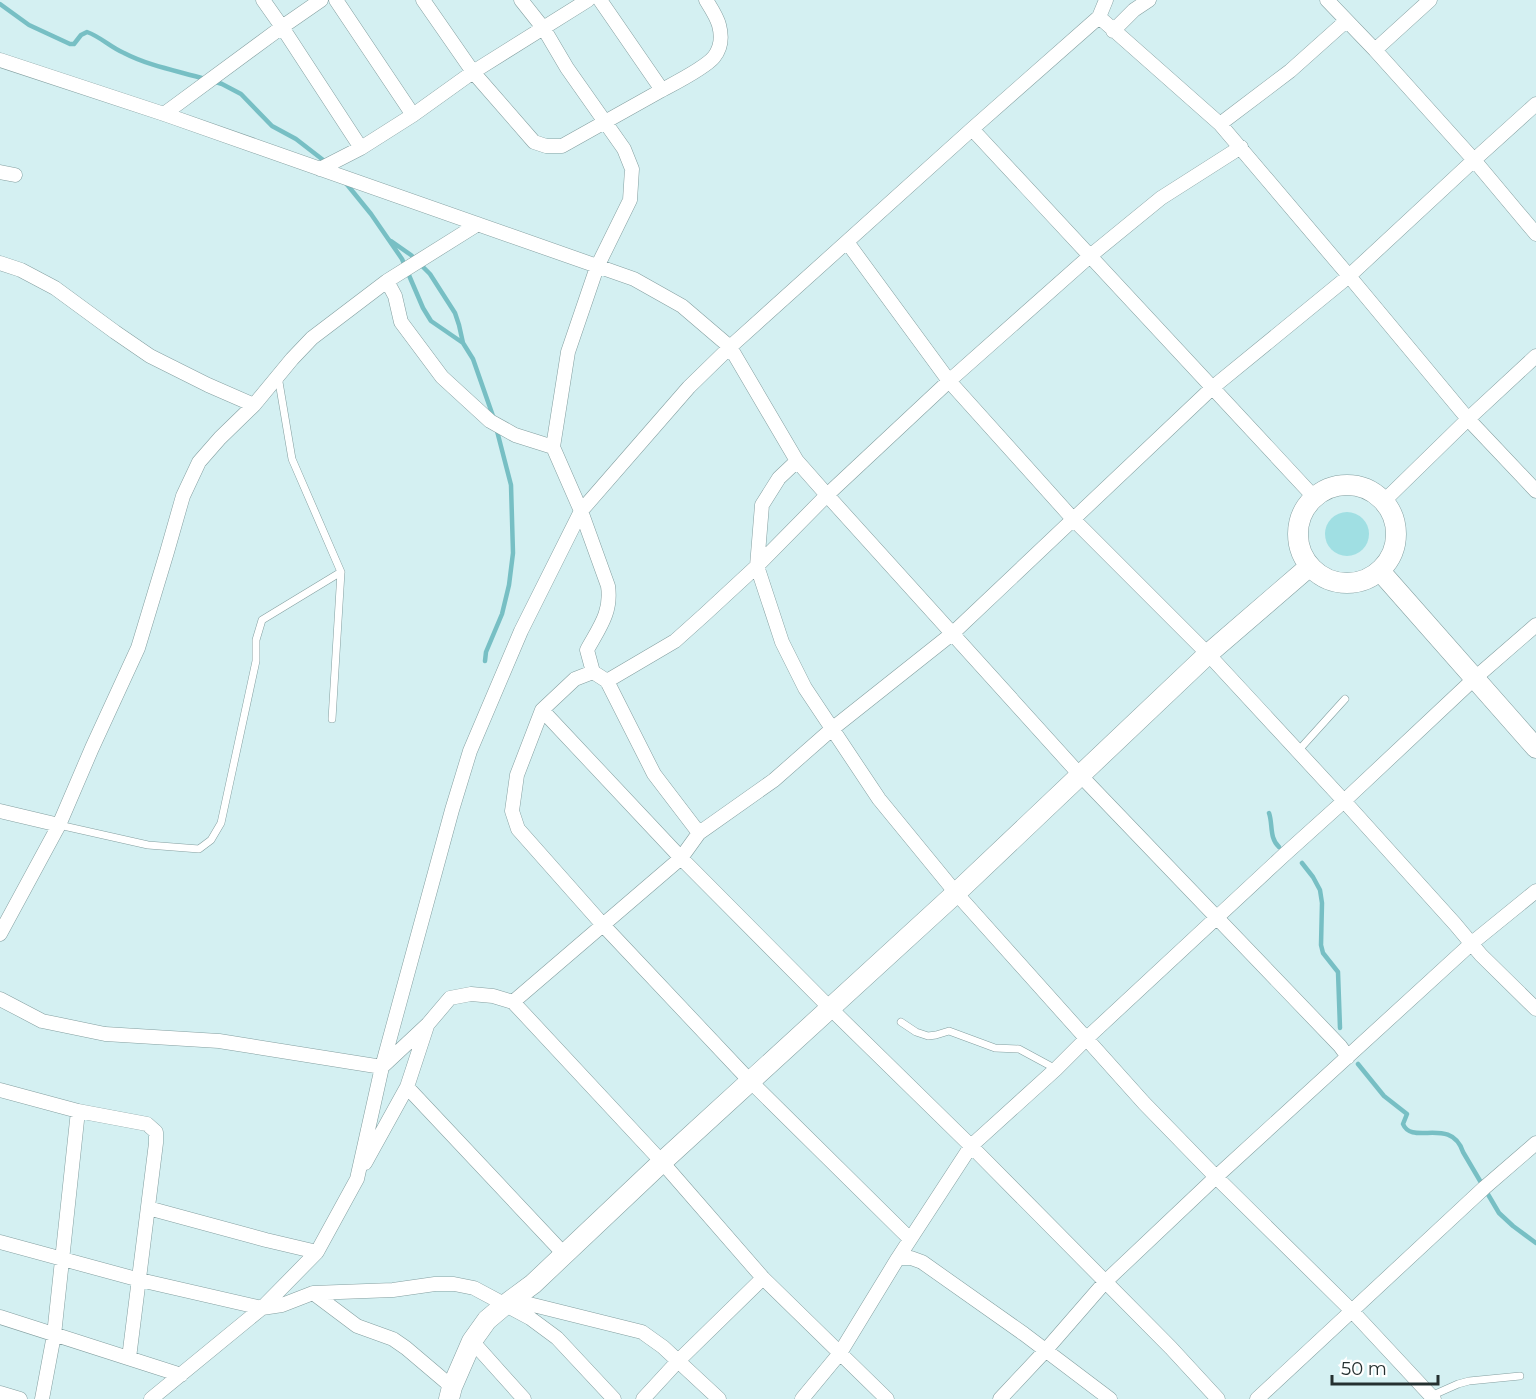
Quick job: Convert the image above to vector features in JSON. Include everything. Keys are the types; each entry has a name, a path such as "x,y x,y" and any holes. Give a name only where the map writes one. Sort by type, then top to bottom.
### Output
{"street":[{"path":"263,0 362,148"},
{"path":"164,114 321,0"},
{"path":"336,0 413,115"},
{"path":"423,0 473,72 534,142 546,146 562,146 714,58 721,38 719,24 706,0"},
{"path":"521,0 544,29 567,68 624,149 632,168 630,200 597,267 568,352 553,447 581,511 608,586 610,599 608,611 587,651 593,672 607,681 654,774 699,833"},
{"path":"321,169 362,148 473,72 588,0"},
{"path":"600,0 662,90"},
{"path":"357,1179 382,1067 470,751 522,631 581,511 689,387 730,347 1099,17 1106,0"},
{"path":"1113,31 1134,10 1149,0"},
{"path":"1327,0 1474,160 1536,234"},
{"path":"1374,50 1430,0"},
{"path":"1099,17 1220,124 1468,419 1536,491"},
{"path":"1220,124 1290,71 1346,21"},
{"path":"0,60 164,114 634,279 682,306 730,347 796,461 1081,776 1348,1057"},
{"path":"513,1002 681,858 699,833 774,780 832,729 953,633 1212,388 1349,276 1536,104"},
{"path":"972,129 1314,498"},
{"path":"607,681 675,641 757,566 827,495 949,381 1090,256 1161,198 1241,147"},
{"path":"0,172 15,175"},
{"path":"0,934 59,825 138,648 183,496 199,462 254,405 312,338 387,281 478,224"},
{"path":"847,242 949,381 1073,519 1208,654 1344,801 1481,955 1536,1009"},
{"path":"0,263 21,270 55,288 150,356 208,386 254,405"},
{"path":"387,281 401,322 442,377 490,421 515,435 553,447"},
{"path":"1384,501 1536,356"},
{"path":"796,461 779,478 762,505 757,566 782,642 805,688 879,799 956,893 1144,1103 1216,1178 1352,1311 1432,1398"},
{"path":"1350,485 1372,491 1384,501 1392,514 1396,529 1396,544 1390,559 1380,571 1352,584 1337,583 1322,577 1310,566 1302,555 1298,540 1299,524 1304,510 1314,498 1327,489 1350,485"},
{"path":"313,1293 357,1326 393,1339 406,1348 451,1393 472,1341 487,1320 533,1284 662,1162 956,893 1208,654 1310,566"},
{"path":"1380,571 1536,748"},
{"path":"802,1399 840,1353 971,1146 1475,678 1536,625"},
{"path":"593,672 575,679 542,710 517,775 512,811 518,829 603,925 750,1081 909,1241 922,1262"},
{"path":"542,710 681,858 971,1146 1171,1348 1218,1399"},
{"path":"0,811 59,825"},
{"path":"1000,1399 1105,1282 1472,943 1536,891"},
{"path":"382,1067 428,1024 450,998 471,994 493,996 513,1002 662,1162 763,1278 887,1399"},
{"path":"0,999 42,1021 105,1034 219,1041 382,1067"},
{"path":"151,1399 262,1308 316,1252 407,1087 428,1024"},
{"path":"407,1087 564,1254"},
{"path":"0,1090 78,1111 147,1124 156,1132 129,1358"},
{"path":"42,1399 54,1335 78,1111"},
{"path":"1257,1399 1484,1188 1536,1143"},
{"path":"148,1208 316,1252"},
{"path":"0,1242 140,1280 262,1308 282,1305 313,1293 393,1290 435,1284 454,1284 474,1288 509,1302 642,1332 663,1347 718,1399"},
{"path":"898,1258 911,1258 922,1262 1024,1334 1110,1399"},
{"path":"643,1399 678,1361 763,1278"},
{"path":"509,1302 556,1338 614,1399"},
{"path":"0,1317 181,1375"},
{"path":"472,1341 525,1399"},
{"path":"0,1393 20,1399"}],"lane":[{"path":"278,376 292,459 341,572 332,719"},
{"path":"59,825 148,844 199,849 211,840 221,823 255,661 256,640 262,620 341,572"},
{"path":"1298,751 1345,699"},
{"path":"901,1022 916,1032 928,1036 949,1031 995,1048 1019,1050 1056,1069"},
{"path":"1432,1398 1458,1384 1469,1381 1520,1376"}],"shaded area":[{"path":"1347,512 1362,519 1369,534 1362,549 1347,556 1332,549 1325,534 1332,519"}],"waterway":[{"path":"0,4 29,25 70,44 74,44 81,35 87,32 134,58 205,79"},
{"path":"213,81 241,94 272,126 296,139 327,163"},
{"path":"345,182 371,214 402,259 431,321 463,343 473,359 494,419"},
{"path":"391,241 411,255 430,274 455,313 463,343"},
{"path":"485,661 486,652 502,614 513,553 511,485 496,427"},
{"path":"1269,813 1272,835 1279,847"},
{"path":"1302,863 1320,890 1321,945 1323,953 1338,972 1340,1028"},
{"path":"1358,1064 1384,1096 1407,1114 1403,1124 1408,1130 1414,1133 1441,1133 1457,1141 1499,1213 1536,1243"}]}
